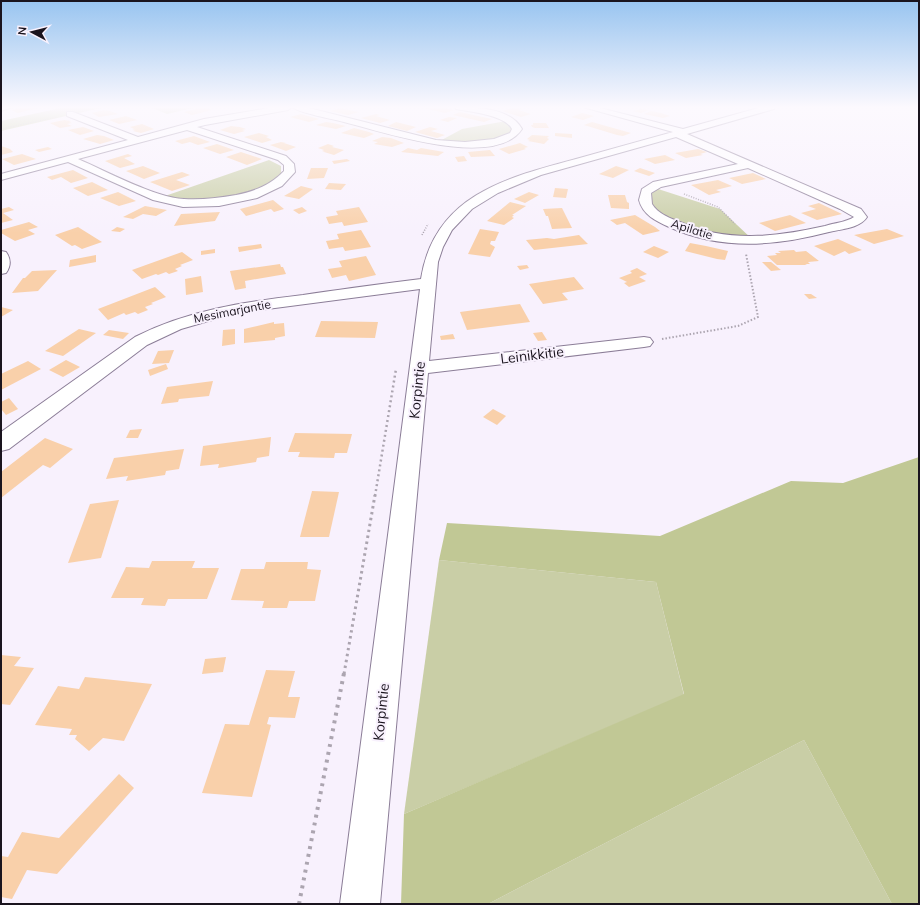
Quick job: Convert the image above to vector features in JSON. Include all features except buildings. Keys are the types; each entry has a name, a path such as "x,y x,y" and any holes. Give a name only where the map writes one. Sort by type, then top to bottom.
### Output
{"street":[{"path":"2,176 104,149"},
{"path":"69,159 157,197 183,203 218,202 253,195 278,184 290,172 289,164 276,156 255,149"},
{"name":"Korpintie","path":"360,904 432,256 445,230 455,217 479,199 496,189 537,173 623,149"},
{"path":"716,149 749,165"},
{"path":"657,184 749,165"},
{"name":"Apilatie","path":"657,184 646,191 644,197 647,207 657,216 672,224 700,234 745,241 782,240 858,221 861,217 857,212 749,165"},
{"path":"1,255 3,260 1,270"},
{"name":"Mesimarjantie","path":"1,443 141,341 184,321 207,314 236,308 428,283"},
{"name":"Leinikkitie","path":"420,368 644,342"}],"path":[{"path":"644,342 738,326 758,317 745,241 725,211 714,204 657,184"}],"green space":[{"path":"269,160 281,166 281,174 271,183 258,190 243,195 210,200 179,199 165,196"},
{"path":"655,188 720,209 753,240 739,239 674,223 650,207 649,192"},
{"path":"919,457 919,904 892,904 804,740 488,904 401,904 404,814 684,694 656,582 439,560 447,523 660,536 791,481 843,483"},
{"path":"439,560 656,582 684,695 404,814"},
{"path":"804,740 892,904 488,904"}]}
